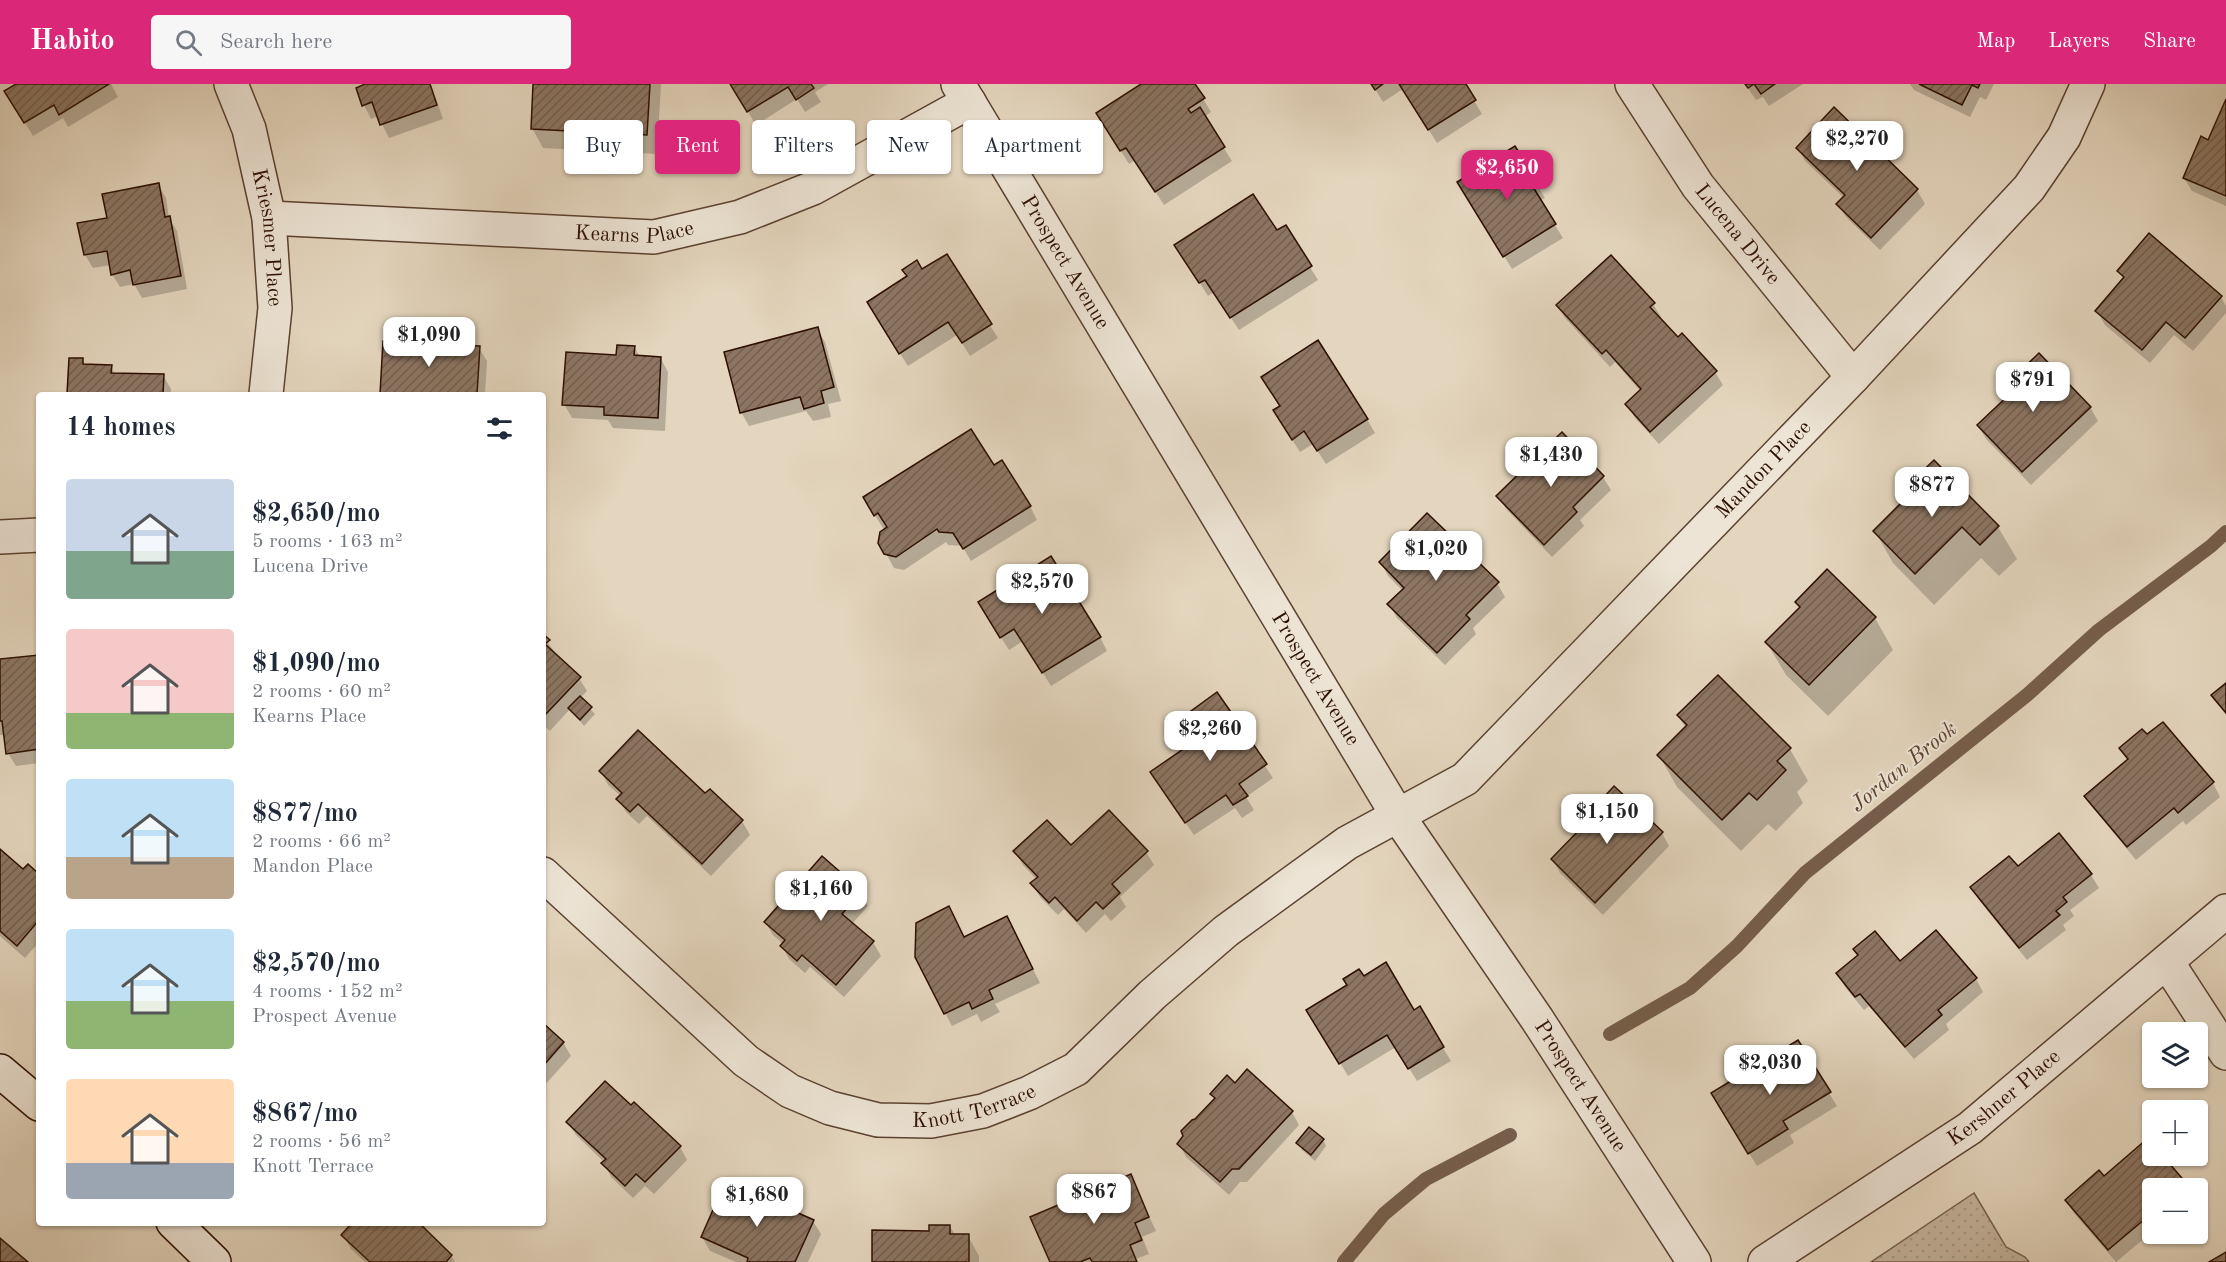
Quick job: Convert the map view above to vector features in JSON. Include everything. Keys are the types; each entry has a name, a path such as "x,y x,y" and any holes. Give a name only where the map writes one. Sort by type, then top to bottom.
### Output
{"street":[{"name":"Kriesmer Place","path":"231,84 249,129 269,218 275,308 266,392"},
{"name":"Lucena Drive","path":"1632,84 1698,186 1853,377"},
{"name":"Mandon Place","path":"1398,816 1465,779 1853,377 2030,188 2064,137 2088,84"},
{"name":"Kearns Place","path":"269,218 654,237 740,217 813,188 963,93"},
{"name":"Prospect Avenue","path":"963,93 1398,816 1537,1019 1694,1262"},
{"path":"0,537 36,535"},
{"name":"Knott Terrace","path":"546,877 746,1061 790,1091 830,1108 878,1120 931,1121 983,1111 1029,1093 1076,1069 1152,995 1227,931 1347,843 1398,816"},
{"name":"Kershner Place","path":"1765,1262 1970,1128 2226,911"},
{"path":"2168,962 2226,1053"},
{"path":"0,1071 36,1101"},
{"path":"177,1226 214,1262"}],"shaded area":[{"path":"1974,1193 2006,1247 2025,1257 2029,1262 1871,1262"}],"building":[{"path":"16,84 109,84 59,115 54,105 24,123 4,91"},
{"path":"365,84 430,84 437,105 380,125 372,102 362,106 356,88"},
{"path":"533,84 650,84 647,135 643,135 643,120 564,120 564,131 531,129"},
{"path":"730,84 811,84 814,88 796,100 788,87 747,112"},
{"path":"1141,84 1195,84 1205,98 1188,109 1191,113 1200,107 1225,147 1155,192 1126,148 1120,151 1103,124 1103,120 1100,120 1096,113"},
{"path":"1371,84 1383,84 1375,90"},
{"path":"1399,84 1466,84 1476,100 1428,130"},
{"path":"1754,84 1775,84 1761,94"},
{"path":"1919,84 1980,84 1978,88 1972,85 1962,105"},
{"path":"2226,99 2226,196 2183,178 2201,136 2208,140"},
{"path":"1834,107 1918,189 1871,238 1836,204 1845,195 1796,148"},
{"path":"1515,146 1539,184 1533,187 1556,224 1503,257 1457,182"},
{"path":"159,183 165,217 170,216 181,276 133,285 130,270 111,275 107,251 84,255 77,223 107,218 102,194"},
{"path":"1253,194 1277,230 1286,225 1312,266 1230,318 1205,280 1199,283 1174,245"},
{"path":"2149,233 2222,296 2185,338 2166,322 2142,350 2095,311 2124,277 2117,271"},
{"path":"947,254 992,324 962,343 948,322 899,354 867,302 907,276 902,270 917,260 922,269"},
{"path":"1611,255 1655,303 1650,307 1678,337 1682,333 1717,371 1650,432 1625,404 1641,389 1606,350 1602,354 1556,305"},
{"path":"818,327 834,387 821,391 824,403 804,409 800,397 740,413 724,352"},
{"path":"414,334 433,335 432,344 480,346 477,392 380,392 383,341 414,342"},
{"path":"1318,340 1368,419 1317,451 1304,431 1292,440 1273,410 1280,406 1261,377"},
{"path":"617,345 635,346 634,355 661,357 658,418 604,415 604,407 562,405 566,352 616,355"},
{"path":"2039,353 2091,407 2022,472 1977,425 2012,392 2005,386"},
{"path":"69,358 83,358 83,364 112,365 111,373 164,374 163,392 67,392"},
{"path":"971,429 994,465 1002,460 1031,506 963,549 953,533 939,532 937,529 896,557 884,554 878,543 880,532 887,527 878,513 874,516 863,497"},
{"path":"1562,432 1604,476 1573,507 1577,512 1544,545 1496,496"},
{"path":"1934,460 1999,526 1980,545 1962,527 1915,574 1873,531 1907,497 1901,492"},
{"path":"1427,513 1499,582 1466,615 1470,619 1437,653 1387,604 1404,588 1379,562"},
{"path":"1051,556 1101,637 1042,673 1014,629 1000,638 978,602"},
{"path":"1827,569 1876,617 1809,685 1765,642 1800,607 1795,602"},
{"path":"546,645 581,677 546,714"},
{"path":"36,655 36,749 6,754 2,721 0,721 0,659"},
{"path":"1718,675 1791,748 1777,761 1786,770 1757,800 1749,793 1722,820 1657,755 1687,725 1677,715"},
{"path":"2226,683 2226,713 2211,695"},
{"path":"1217,692 1267,764 1239,784 1248,796 1233,805 1226,795 1185,823 1150,772 1202,736 1187,714"},
{"path":"580,696 592,707 580,720 568,708"},
{"path":"2163,722 2214,782 2178,813 2174,808 2127,847 2084,796 2128,759 2119,748 2142,729 2147,734"},
{"path":"638,730 705,793 710,789 743,820 702,864 638,804 630,812 616,799 622,793 599,771"},
{"path":"1614,786 1663,832 1595,903 1551,859 1585,824 1582,821"},
{"path":"1109,810 1148,851 1112,884 1120,893 1103,909 1096,902 1077,921 1055,897 1049,903 1030,883 1038,877 1013,851 1047,820 1071,845"},
{"path":"2059,833 2092,874 2063,897 2067,902 2056,911 2060,915 2019,948 1970,887 2009,856 2018,866"},
{"path":"0,849 23,869 28,864 36,871 36,924 17,946 0,931"},
{"path":"822,856 862,891 842,914 874,941 836,985 802,955 797,961 780,946 785,940 764,922"},
{"path":"949,906 964,937 1007,916 1033,969 989,990 993,999 972,1009 969,1002 944,1014 915,957 916,923"},
{"path":"1936,930 1977,978 1938,1010 1942,1015 1905,1047 1860,994 1855,997 1836,973 1858,955 1853,949 1875,931 1900,961"},
{"path":"1386,962 1414,1010 1420,1006 1444,1047 1408,1069 1387,1035 1339,1064 1306,1010 1347,985 1343,979 1359,969 1364,976"},
{"path":"546,1026 564,1042 546,1063"},
{"path":"1798,1040 1831,1092 1783,1121 1788,1129 1748,1154 1711,1093"},
{"path":"1247,1069 1293,1111 1239,1169 1232,1169 1220,1182 1177,1144 1183,1136 1181,1131 1215,1098 1210,1094 1227,1075 1235,1083"},
{"path":"605,1081 631,1105 634,1102 681,1146 645,1182 636,1174 625,1186 601,1163 606,1159 566,1122"},
{"path":"1309,1127 1324,1139 1311,1155 1296,1143"},
{"path":"2142,1143 2142,1166 2171,1166 2182,1178 2142,1178 2142,1221 2108,1250 2065,1200 2099,1170 2104,1176"},
{"path":"1131,1174 1149,1217 1135,1223 1142,1240 1130,1245 1137,1262 1092,1262 1090,1258 1080,1262 1050,1262 1030,1217"},
{"path":"724,1185 755,1199 757,1195 814,1220 795,1262 747,1262 748,1258 701,1237"},
{"path":"929,1225 950,1225 950,1234 969,1234 969,1262 872,1262 872,1230 929,1231"},
{"path":"349,1226 422,1226 452,1255 446,1262 370,1262 341,1235"},
{"path":"0,1238 28,1262 0,1262"},
{"path":"2226,1252 2226,1262 2209,1262"}],"waterway":[{"name":"Jordan Brook","path":"1610,1034 1690,988 1737,946 1805,873 2027,695 2099,630 2211,546 2226,532"},
{"name":"Jordan Brook","path":"1344,1262 1384,1214 1426,1179 1510,1135"}]}
